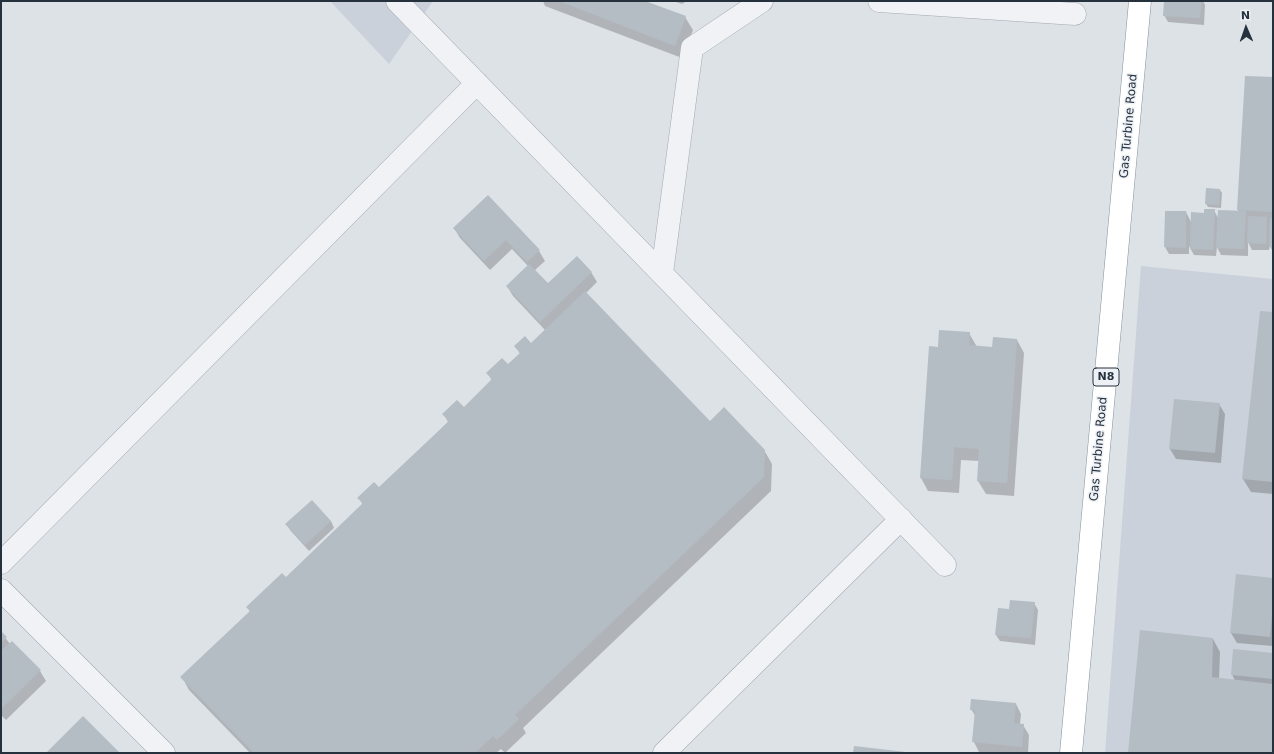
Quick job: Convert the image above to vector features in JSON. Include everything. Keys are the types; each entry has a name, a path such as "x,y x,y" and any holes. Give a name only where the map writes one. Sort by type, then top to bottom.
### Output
{"highway":[{"name":"Gas Turbine Road","path":"1071,753 1140,1"}],"street":[{"path":"397,1 946,565"},
{"path":"662,273 692,48 762,1"},
{"path":"879,1 1075,14"},
{"path":"1,563 477,83"},
{"path":"664,753 901,519"},
{"path":"1,590 164,753"}],"shaded area":[{"path":"330,1 433,1 389,64"},
{"path":"1141,266 1273,279 1273,753 1105,753"}],"building":[{"path":"559,1 645,1 686,16 675,46"},
{"path":"1164,1 1202,1 1200,18 1163,16"},
{"path":"1245,76 1273,77 1273,212 1237,210"},
{"path":"1206,188 1220,189 1219,205 1205,204"},
{"path":"488,195 540,250 527,262 506,240 484,261 453,228"},
{"path":"1204,209 1215,209 1213,250 1190,249 1191,212 1204,213"},
{"path":"1218,210 1246,211 1244,249 1216,248"},
{"path":"1165,211 1186,211 1186,248 1164,247"},
{"path":"1248,216 1267,217 1266,244 1247,243"},
{"path":"1270,218 1273,218 1273,247 1269,247"},
{"path":"577,256 592,272 540,322 506,286 529,264 548,283"},
{"path":"585,291 710,421 724,407 765,450 764,477 515,715 519,719 497,740 493,736 475,753 254,753 180,677 250,611 246,607 282,573 286,577 363,503 357,498 374,482 379,487 449,421 442,414 457,400 464,407 492,379 486,373 502,358 508,364 520,353 514,346 525,336 531,343"},
{"path":"1260,311 1273,312 1273,482 1242,479"},
{"path":"939,330 970,332 969,345 992,347 993,337 1017,339 1007,483 977,481 979,449 954,447 952,480 920,478 929,346 938,347"},
{"path":"1174,399 1220,403 1215,453 1169,449"},
{"path":"312,500 331,521 305,545 285,524"},
{"path":"1236,574 1273,578 1273,604 1270,637 1230,633"},
{"path":"1010,600 1035,602 1031,638 995,635 998,608 1009,609"},
{"path":"1140,630 1213,638 1212,677 1273,684 1273,753 1128,753"},
{"path":"1,631 7,637 1,643"},
{"path":"12,641 41,670 1,709 1,651"},
{"path":"1233,649 1273,653 1273,679 1231,675"},
{"path":"971,699 1016,703 1014,723 1024,724 1022,747 972,742 975,710 970,710"},
{"path":"83,716 120,753 46,753"},
{"path":"854,746 906,752 906,753 853,753"}]}
